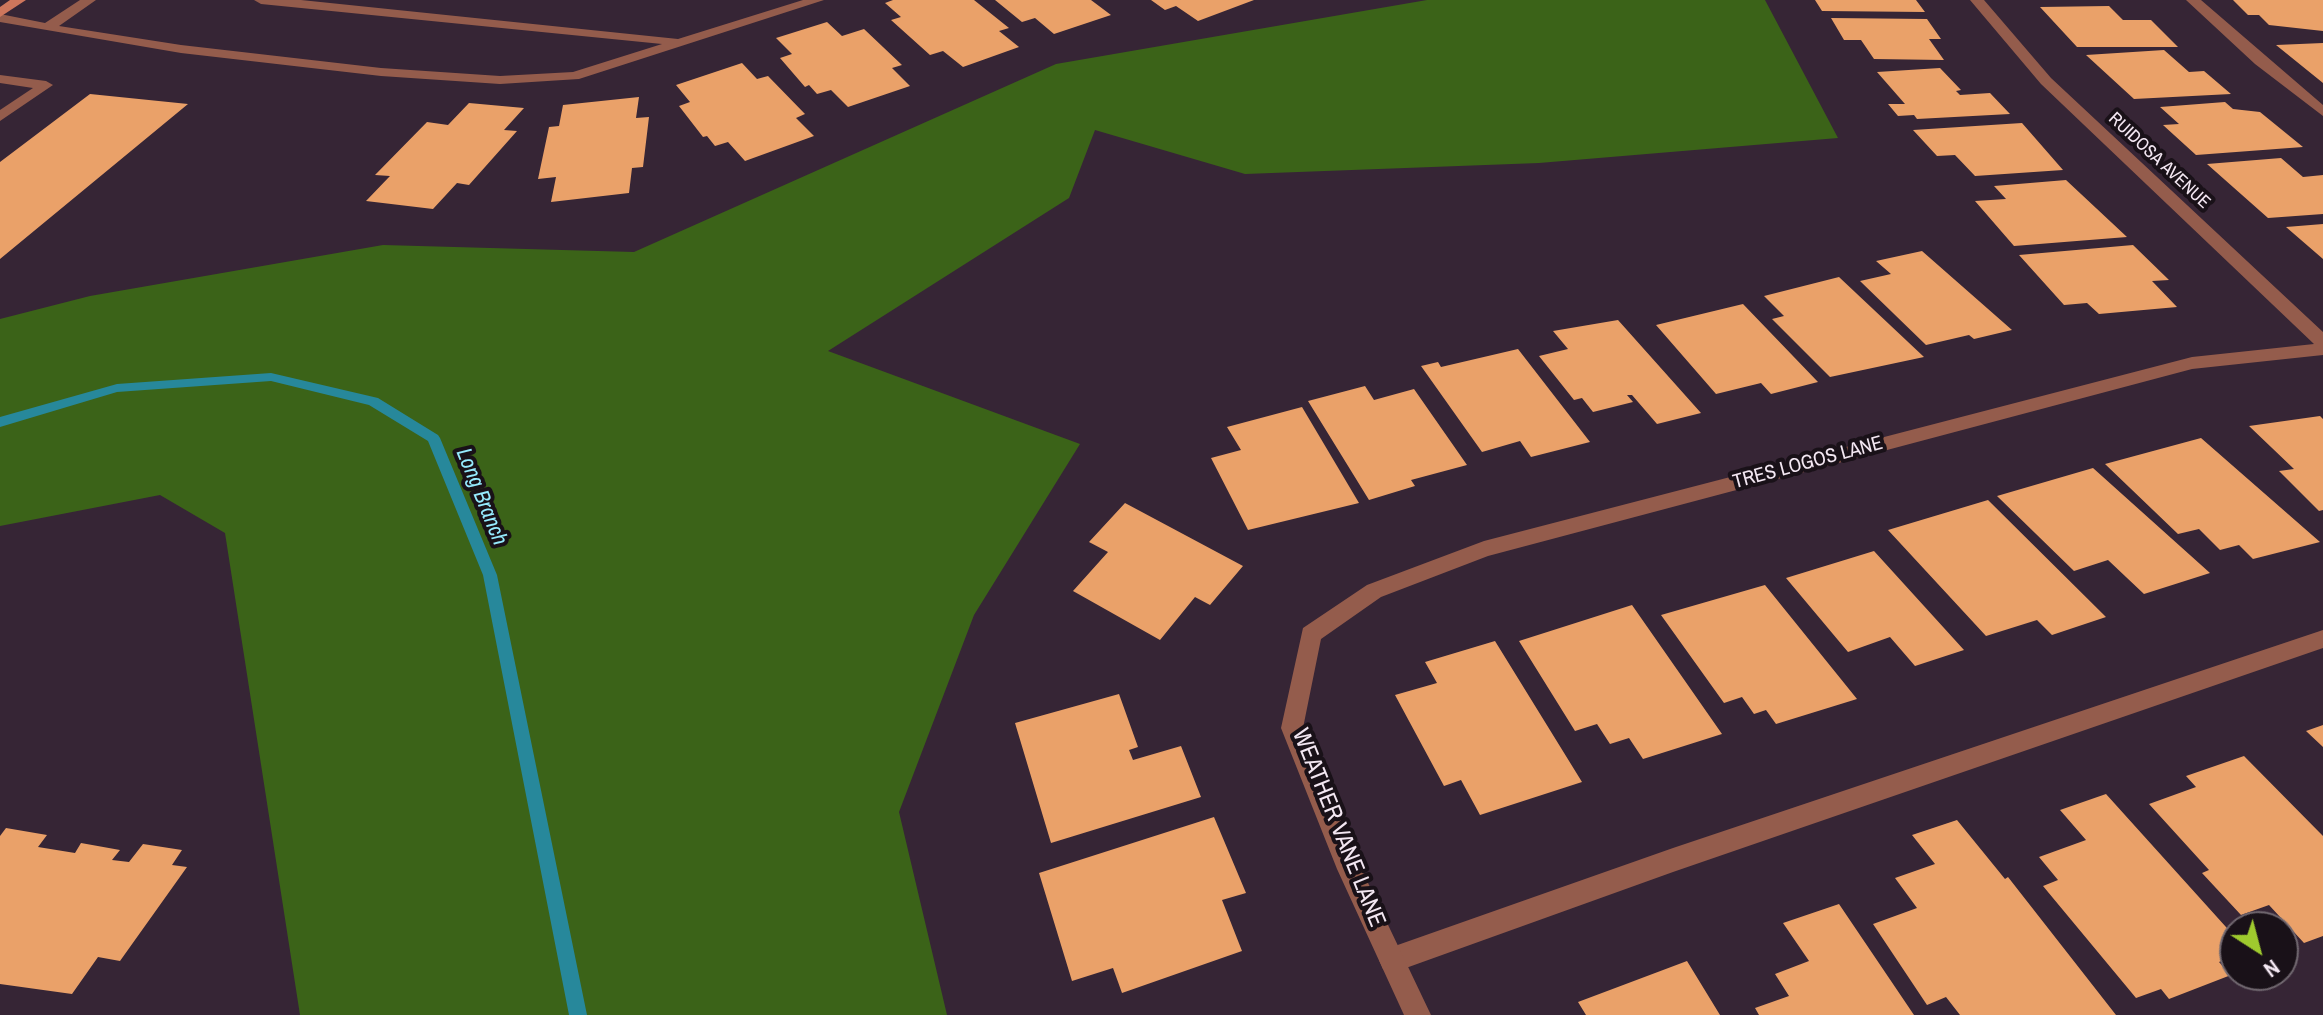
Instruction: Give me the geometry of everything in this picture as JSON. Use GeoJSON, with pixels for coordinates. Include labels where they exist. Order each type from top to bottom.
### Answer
{"type":"FeatureCollection","features":[{"type":"Feature","properties":{"kind":"main road"},"geometry":{"type":"LineString","coordinates":[[0,15],[19,0]]}},
{"type":"Feature","properties":{"kind":"street"},"geometry":{"type":"LineString","coordinates":[[47,28],[89,0]]}},
{"type":"Feature","properties":{"kind":"street"},"geometry":{"type":"LineString","coordinates":[[261,0],[684,42]]}},
{"type":"Feature","properties":{"kind":"street"},"geometry":{"type":"LineString","coordinates":[[0,15],[47,28],[227,54],[500,80],[574,76],[817,0]]}},
{"type":"Feature","properties":{"kind":"street","name":"RUIDOSA AVENUE"},"geometry":{"type":"LineString","coordinates":[[1977,0],[2046,81],[2323,342]]}},
{"type":"Feature","properties":{"kind":"street"},"geometry":{"type":"LineString","coordinates":[[2193,0],[2260,61],[2323,112]]}},
{"type":"Feature","properties":{"kind":"street"},"geometry":{"type":"LineString","coordinates":[[0,79],[46,85],[0,117]]}},
{"type":"Feature","properties":{"kind":"street","name":"TRES LOGOS LANE"},"geometry":{"type":"LineString","coordinates":[[1311,634],[1374,591],[1484,549],[2192,363],[2323,349]]}},
{"type":"Feature","properties":{"kind":"street","name":"WEATHER VANE LANE"},"geometry":{"type":"LineString","coordinates":[[1311,634],[1292,728],[1349,869],[1418,1015]]}},
{"type":"Feature","properties":{"kind":"street"},"geometry":{"type":"LineString","coordinates":[[1392,960],[1673,860],[2323,639]]}},
{"type":"Feature","properties":{"kind":"green space"},"geometry":{"type":"Polygon","coordinates":[[[1427,0],[1765,0],[1838,138],[1539,163],[1245,174],[1095,130],[1069,198],[828,351],[1080,444],[974,615],[899,812],[947,1015],[300,1015],[225,533],[160,495],[0,526],[0,319],[90,296],[383,245],[634,252],[1056,64],[1427,0]]]}},
{"type":"Feature","properties":{"kind":"building"},"geometry":{"type":"Polygon","coordinates":[[[893,0],[974,0],[1009,28],[999,31],[1019,47],[963,67],[943,51],[930,55],[891,20],[901,17],[885,3],[893,0]]]}},
{"type":"Feature","properties":{"kind":"building"},"geometry":{"type":"Polygon","coordinates":[[[995,0],[1091,0],[1111,15],[1054,34],[1035,18],[1022,22],[995,0]]]}},
{"type":"Feature","properties":{"kind":"building"},"geometry":{"type":"Polygon","coordinates":[[[1151,0],[1254,0],[1198,21],[1176,6],[1165,10],[1151,0]]]}},
{"type":"Feature","properties":{"kind":"building"},"geometry":{"type":"Polygon","coordinates":[[[1815,0],[1916,0],[1925,12],[1822,11],[1815,0]]]}},
{"type":"Feature","properties":{"kind":"building"},"geometry":{"type":"Polygon","coordinates":[[[2233,0],[2323,0],[2323,31],[2269,25],[2259,15],[2248,15],[2233,0]]]}},
{"type":"Feature","properties":{"kind":"building"},"geometry":{"type":"Polygon","coordinates":[[[2109,6],[2123,20],[2151,20],[2178,47],[2077,47],[2040,7],[2109,6]]]}},
{"type":"Feature","properties":{"kind":"building"},"geometry":{"type":"Polygon","coordinates":[[[1831,18],[1927,19],[1941,39],[1929,39],[1944,60],[1874,59],[1861,40],[1844,40],[1831,18]]]}},
{"type":"Feature","properties":{"kind":"building"},"geometry":{"type":"Polygon","coordinates":[[[827,22],[842,36],[864,29],[902,65],[892,68],[910,86],[848,107],[831,90],[817,94],[809,85],[805,87],[780,58],[792,54],[776,38],[827,22]]]}},
{"type":"Feature","properties":{"kind":"building"},"geometry":{"type":"Polygon","coordinates":[[[2323,43],[2323,83],[2276,45],[2323,43]]]}},
{"type":"Feature","properties":{"kind":"building"},"geometry":{"type":"Polygon","coordinates":[[[2164,50],[2189,72],[2204,71],[2231,94],[2134,99],[2086,55],[2164,50]]]}},
{"type":"Feature","properties":{"kind":"building"},"geometry":{"type":"Polygon","coordinates":[[[742,63],[757,79],[768,76],[805,114],[796,118],[814,136],[745,161],[728,142],[715,146],[707,136],[703,137],[679,106],[690,102],[676,85],[742,63]]]}},
{"type":"Feature","properties":{"kind":"building"},"geometry":{"type":"Polygon","coordinates":[[[1940,68],[1961,90],[1956,91],[1960,95],[1990,93],[2010,114],[1917,119],[1914,115],[1898,116],[1888,104],[1905,104],[1877,72],[1940,68]]]}},
{"type":"Feature","properties":{"kind":"building"},"geometry":{"type":"Polygon","coordinates":[[[90,94],[188,104],[0,259],[0,162],[90,94]]]}},
{"type":"Feature","properties":{"kind":"building"},"geometry":{"type":"Polygon","coordinates":[[[639,97],[636,118],[649,117],[643,167],[632,168],[629,193],[551,202],[556,177],[538,179],[549,127],[559,126],[563,105],[639,97]]]}},
{"type":"Feature","properties":{"kind":"building"},"geometry":{"type":"Polygon","coordinates":[[[2225,102],[2233,109],[2260,112],[2303,147],[2196,155],[2163,125],[2179,124],[2160,107],[2225,102]]]}},
{"type":"Feature","properties":{"kind":"building"},"geometry":{"type":"Polygon","coordinates":[[[469,103],[524,108],[504,130],[517,131],[469,185],[457,183],[433,209],[366,201],[390,176],[375,175],[427,122],[448,125],[469,103]]]}},
{"type":"Feature","properties":{"kind":"building"},"geometry":{"type":"Polygon","coordinates":[[[2022,123],[2063,170],[1975,176],[1955,155],[1937,156],[1913,130],[2022,123]]]}},
{"type":"Feature","properties":{"kind":"building"},"geometry":{"type":"Polygon","coordinates":[[[2281,158],[2303,177],[2323,175],[2323,214],[2268,218],[2207,164],[2281,158]]]}},
{"type":"Feature","properties":{"kind":"building"},"geometry":{"type":"Polygon","coordinates":[[[2066,180],[2127,237],[2014,246],[1975,201],[2006,199],[1994,186],[2066,180]]]}},
{"type":"Feature","properties":{"kind":"building"},"geometry":{"type":"Polygon","coordinates":[[[2323,224],[2323,259],[2286,227],[2323,224]]]}},
{"type":"Feature","properties":{"kind":"building"},"geometry":{"type":"Polygon","coordinates":[[[2133,245],[2169,280],[2152,281],[2177,307],[2099,314],[2087,303],[2064,305],[2019,255],[2133,245]]]}},
{"type":"Feature","properties":{"kind":"building"},"geometry":{"type":"Polygon","coordinates":[[[1922,251],[2012,330],[1974,339],[1969,335],[1926,345],[1860,281],[1891,274],[1876,261],[1922,251]]]}},
{"type":"Feature","properties":{"kind":"building"},"geometry":{"type":"Polygon","coordinates":[[[1839,277],[1924,357],[1830,377],[1772,319],[1784,316],[1764,296],[1839,277]]]}},
{"type":"Feature","properties":{"kind":"building"},"geometry":{"type":"Polygon","coordinates":[[[1743,304],[1818,382],[1771,394],[1761,383],[1716,394],[1656,325],[1743,304]]]}},
{"type":"Feature","properties":{"kind":"building"},"geometry":{"type":"Polygon","coordinates":[[[1618,320],[1701,413],[1657,424],[1632,395],[1627,395],[1633,402],[1593,412],[1582,398],[1574,400],[1539,356],[1568,349],[1553,331],[1618,320]]]}},
{"type":"Feature","properties":{"kind":"building"},"geometry":{"type":"Polygon","coordinates":[[[1518,349],[1590,442],[1531,457],[1520,441],[1482,452],[1421,366],[1438,362],[1441,367],[1518,349]]]}},
{"type":"Feature","properties":{"kind":"building"},"geometry":{"type":"Polygon","coordinates":[[[1365,386],[1374,400],[1414,389],[1467,465],[1411,480],[1415,486],[1369,500],[1308,401],[1365,386]]]}},
{"type":"Feature","properties":{"kind":"building"},"geometry":{"type":"Polygon","coordinates":[[[1302,407],[1359,503],[1248,530],[1211,458],[1241,450],[1227,427],[1302,407]]]}},
{"type":"Feature","properties":{"kind":"building"},"geometry":{"type":"Polygon","coordinates":[[[2320,416],[2323,419],[2323,510],[2319,511],[2279,471],[2294,469],[2249,426],[2320,416]]]}},
{"type":"Feature","properties":{"kind":"building"},"geometry":{"type":"Polygon","coordinates":[[[2201,438],[2320,542],[2253,559],[2239,545],[2220,550],[2199,529],[2178,534],[2105,464],[2201,438]]]}},
{"type":"Feature","properties":{"kind":"building"},"geometry":{"type":"Polygon","coordinates":[[[2093,468],[2210,573],[2144,594],[2108,560],[2074,571],[1997,496],[2093,468]]]}},
{"type":"Feature","properties":{"kind":"building"},"geometry":{"type":"Polygon","coordinates":[[[1988,500],[2106,617],[2052,635],[2037,620],[1986,636],[1888,530],[1988,500]]]}},
{"type":"Feature","properties":{"kind":"building"},"geometry":{"type":"Polygon","coordinates":[[[1125,503],[1243,566],[1210,605],[1195,597],[1160,640],[1073,591],[1108,552],[1089,542],[1125,503]]]}},
{"type":"Feature","properties":{"kind":"building"},"geometry":{"type":"Polygon","coordinates":[[[1874,551],[1964,650],[1915,666],[1890,637],[1848,652],[1786,578],[1874,551]]]}},
{"type":"Feature","properties":{"kind":"building"},"geometry":{"type":"Polygon","coordinates":[[[1765,585],[1857,699],[1776,724],[1766,710],[1754,714],[1742,697],[1724,703],[1661,615],[1765,585]]]}},
{"type":"Feature","properties":{"kind":"building"},"geometry":{"type":"Polygon","coordinates":[[[1632,605],[1722,734],[1643,759],[1629,738],[1610,744],[1597,724],[1575,731],[1519,641],[1632,605]]]}},
{"type":"Feature","properties":{"kind":"building"},"geometry":{"type":"Polygon","coordinates":[[[1495,641],[1582,782],[1480,815],[1461,780],[1444,786],[1395,695],[1437,683],[1425,662],[1495,641]]]}},
{"type":"Feature","properties":{"kind":"building"},"geometry":{"type":"Polygon","coordinates":[[[1119,694],[1138,747],[1129,750],[1133,760],[1181,746],[1201,797],[1051,843],[1015,723],[1119,694]]]}},
{"type":"Feature","properties":{"kind":"building"},"geometry":{"type":"Polygon","coordinates":[[[2323,725],[2323,747],[2306,731],[2323,725]]]}},
{"type":"Feature","properties":{"kind":"building"},"geometry":{"type":"Polygon","coordinates":[[[2244,756],[2323,836],[2323,936],[2304,943],[2299,938],[2299,911],[2275,911],[2269,905],[2252,911],[2237,911],[2202,873],[2209,870],[2149,804],[2196,787],[2186,776],[2244,756]]]}},
{"type":"Feature","properties":{"kind":"building"},"geometry":{"type":"Polygon","coordinates":[[[2106,794],[2219,919],[2219,980],[2169,999],[2161,989],[2136,998],[2043,886],[2058,880],[2039,857],[2086,840],[2060,810],[2106,794]]]}},
{"type":"Feature","properties":{"kind":"building"},"geometry":{"type":"Polygon","coordinates":[[[1214,817],[1246,893],[1222,900],[1242,951],[1122,993],[1113,968],[1072,981],[1039,873],[1214,817]]]}},
{"type":"Feature","properties":{"kind":"building"},"geometry":{"type":"Polygon","coordinates":[[[1957,820],[2005,879],[2008,877],[2116,1015],[1960,1015],[1946,997],[1927,1005],[1873,924],[1917,908],[1895,878],[1935,864],[1912,835],[1957,820]]]}},
{"type":"Feature","properties":{"kind":"building"},"geometry":{"type":"Polygon","coordinates":[[[6,828],[47,835],[38,847],[75,853],[81,843],[120,850],[112,860],[129,862],[143,844],[182,850],[172,865],[187,867],[120,961],[98,957],[72,994],[0,984],[0,836],[6,828]]]}},
{"type":"Feature","properties":{"kind":"building"},"geometry":{"type":"Polygon","coordinates":[[[1839,904],[1914,1015],[1759,1015],[1755,1008],[1789,996],[1775,974],[1809,961],[1783,923],[1839,904]]]}},
{"type":"Feature","properties":{"kind":"building"},"geometry":{"type":"Polygon","coordinates":[[[1687,961],[1720,1015],[1586,1015],[1578,1002],[1687,961]]]}},
{"type":"Feature","properties":{"kind":"waterway","name":"Long Branch"},"geometry":{"type":"LineString","coordinates":[[0,422],[117,388],[271,377],[373,401],[433,438],[490,575],[578,1015]]}}]}
